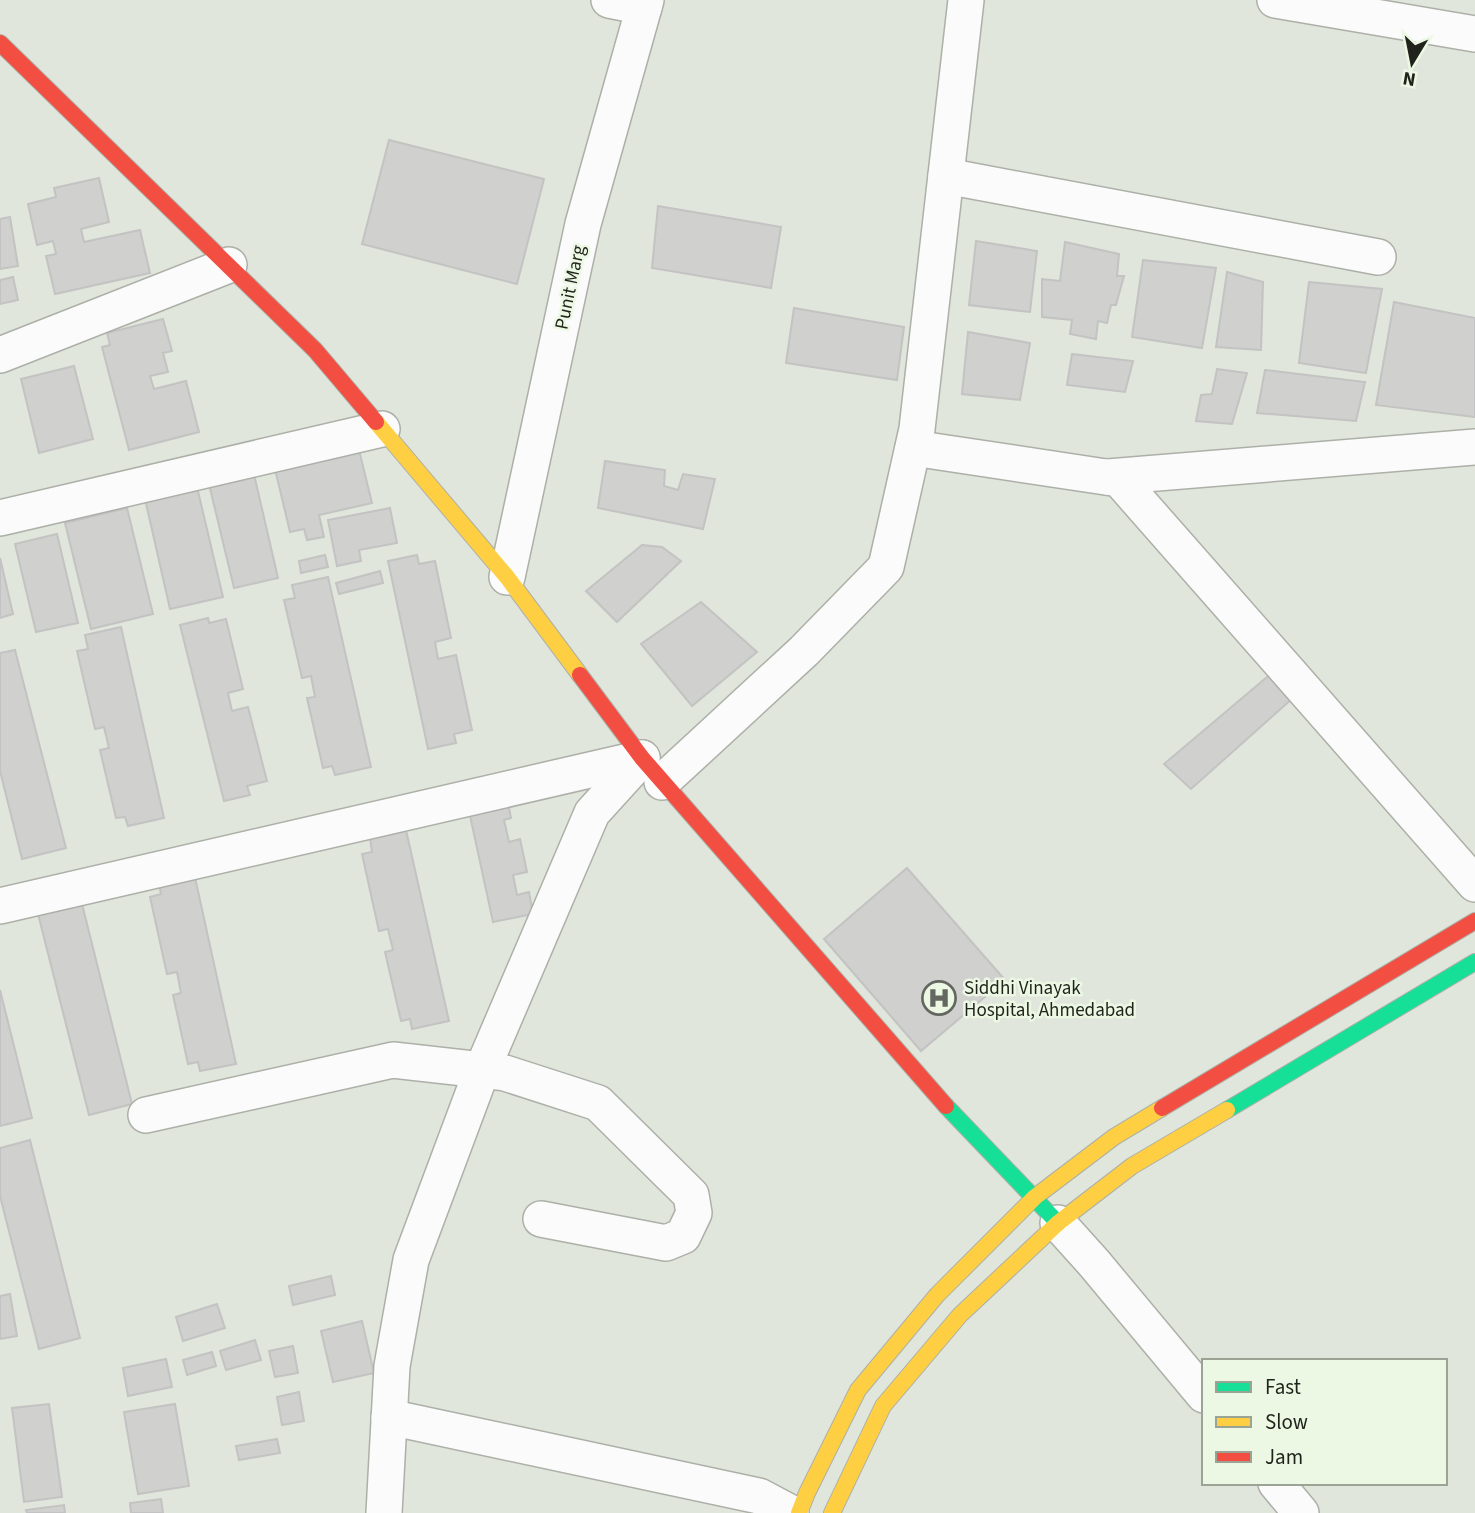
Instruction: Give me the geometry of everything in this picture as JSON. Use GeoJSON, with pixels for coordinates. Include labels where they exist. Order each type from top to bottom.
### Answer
{"type":"FeatureCollection","features":[{"type":"Feature","properties":{"kind":"main road"},"geometry":{"type":"LineString","coordinates":[[0,43],[315,350],[507,577],[652,770],[946,1106],[1058,1223]]}},
{"type":"Feature","properties":{"kind":"main road"},"geometry":{"type":"LineString","coordinates":[[799,1513],[858,1390],[937,1295],[1035,1197],[1114,1137],[1475,921]]}},
{"type":"Feature","properties":{"kind":"main road"},"geometry":{"type":"LineString","coordinates":[[832,1513],[883,1406],[960,1315],[1058,1223],[1132,1166],[1475,962]]}},
{"type":"Feature","properties":{"kind":"street"},"geometry":{"type":"LineString","coordinates":[[609,0],[645,3]]}},
{"type":"Feature","properties":{"kind":"street"},"geometry":{"type":"LineString","coordinates":[[384,1513],[393,1366],[411,1259],[482,1070],[592,813],[652,770],[804,651],[886,567],[917,429],[966,0]]}},
{"type":"Feature","properties":{"kind":"street"},"geometry":{"type":"LineString","coordinates":[[1275,0],[1475,34]]}},
{"type":"Feature","properties":{"kind":"street","name":"Punit Marg"},"geometry":{"type":"LineString","coordinates":[[507,577],[583,224],[645,3]]}},
{"type":"Feature","properties":{"kind":"street"},"geometry":{"type":"LineString","coordinates":[[946,176],[1378,257]]}},
{"type":"Feature","properties":{"kind":"street"},"geometry":{"type":"LineString","coordinates":[[0,355],[229,265]]}},
{"type":"Feature","properties":{"kind":"street"},"geometry":{"type":"LineString","coordinates":[[0,518],[382,429]]}},
{"type":"Feature","properties":{"kind":"street"},"geometry":{"type":"LineString","coordinates":[[1108,477],[1475,447]]}},
{"type":"Feature","properties":{"kind":"street"},"geometry":{"type":"LineString","coordinates":[[912,448],[1119,479],[1475,884]]}},
{"type":"Feature","properties":{"kind":"street"},"geometry":{"type":"LineString","coordinates":[[0,906],[652,770]]}},
{"type":"Feature","properties":{"kind":"street"},"geometry":{"type":"LineString","coordinates":[[146,1115],[393,1060],[505,1073],[598,1103],[691,1195],[694,1213],[683,1236],[666,1243],[541,1219]]}},
{"type":"Feature","properties":{"kind":"street"},"geometry":{"type":"LineString","coordinates":[[1058,1223],[1094,1262],[1202,1393]]}},
{"type":"Feature","properties":{"kind":"street"},"geometry":{"type":"LineString","coordinates":[[389,1417],[759,1496],[791,1513]]}},
{"type":"Feature","properties":{"kind":"street"},"geometry":{"type":"LineString","coordinates":[[1278,1485],[1301,1513]]}},
{"type":"Feature","properties":{"kind":"building"},"geometry":{"type":"Polygon","coordinates":[[[389,140],[544,179],[517,284],[362,244],[389,140]]]}},
{"type":"Feature","properties":{"kind":"building"},"geometry":{"type":"Polygon","coordinates":[[[99,178],[109,222],[81,229],[84,242],[140,230],[150,273],[55,294],[46,256],[56,254],[53,241],[37,245],[28,204],[56,197],[54,188],[99,178]]]}},
{"type":"Feature","properties":{"kind":"building"},"geometry":{"type":"Polygon","coordinates":[[[658,206],[781,227],[771,288],[652,268],[658,206]]]}},
{"type":"Feature","properties":{"kind":"building"},"geometry":{"type":"Polygon","coordinates":[[[10,217],[18,266],[0,269],[0,219],[10,217]]]}},
{"type":"Feature","properties":{"kind":"building"},"geometry":{"type":"Polygon","coordinates":[[[976,241],[1037,251],[1030,312],[969,305],[976,241]]]}},
{"type":"Feature","properties":{"kind":"building"},"geometry":{"type":"Polygon","coordinates":[[[1065,242],[1119,254],[1117,276],[1124,276],[1116,305],[1111,305],[1107,323],[1098,321],[1096,339],[1070,334],[1072,320],[1042,317],[1042,279],[1060,281],[1065,242]]]}},
{"type":"Feature","properties":{"kind":"building"},"geometry":{"type":"Polygon","coordinates":[[[1143,260],[1216,268],[1202,348],[1132,337],[1143,260]]]}},
{"type":"Feature","properties":{"kind":"building"},"geometry":{"type":"Polygon","coordinates":[[[1227,272],[1263,282],[1261,350],[1216,347],[1227,272]]]}},
{"type":"Feature","properties":{"kind":"building"},"geometry":{"type":"Polygon","coordinates":[[[13,277],[18,300],[0,304],[0,280],[13,277]]]}},
{"type":"Feature","properties":{"kind":"building"},"geometry":{"type":"Polygon","coordinates":[[[1309,282],[1382,289],[1366,373],[1299,363],[1309,282]]]}},
{"type":"Feature","properties":{"kind":"building"},"geometry":{"type":"Polygon","coordinates":[[[1394,302],[1475,318],[1475,417],[1376,405],[1394,302]]]}},
{"type":"Feature","properties":{"kind":"building"},"geometry":{"type":"Polygon","coordinates":[[[794,308],[904,327],[897,380],[786,363],[794,308]]]}},
{"type":"Feature","properties":{"kind":"building"},"geometry":{"type":"Polygon","coordinates":[[[163,319],[172,351],[163,353],[168,372],[150,376],[154,389],[186,381],[199,432],[129,450],[102,347],[110,345],[107,333],[163,319]]]}},
{"type":"Feature","properties":{"kind":"building"},"geometry":{"type":"Polygon","coordinates":[[[968,332],[1030,343],[1020,400],[962,394],[968,332]]]}},
{"type":"Feature","properties":{"kind":"building"},"geometry":{"type":"Polygon","coordinates":[[[1072,354],[1133,361],[1125,392],[1067,385],[1072,354]]]}},
{"type":"Feature","properties":{"kind":"building"},"geometry":{"type":"Polygon","coordinates":[[[74,366],[93,439],[39,453],[21,379],[74,366]]]}},
{"type":"Feature","properties":{"kind":"building"},"geometry":{"type":"Polygon","coordinates":[[[1217,369],[1247,373],[1232,424],[1196,421],[1201,395],[1212,394],[1217,369]]]}},
{"type":"Feature","properties":{"kind":"building"},"geometry":{"type":"Polygon","coordinates":[[[1265,370],[1365,382],[1356,421],[1257,413],[1265,370]]]}},
{"type":"Feature","properties":{"kind":"building"},"geometry":{"type":"Polygon","coordinates":[[[359,450],[372,503],[319,515],[324,537],[307,540],[304,529],[290,532],[275,469],[359,450]]]}},
{"type":"Feature","properties":{"kind":"building"},"geometry":{"type":"Polygon","coordinates":[[[605,461],[665,470],[664,486],[678,490],[683,474],[715,479],[703,529],[598,508],[605,461]]]}},
{"type":"Feature","properties":{"kind":"building"},"geometry":{"type":"Polygon","coordinates":[[[253,470],[278,578],[234,588],[208,480],[253,470]]]}},
{"type":"Feature","properties":{"kind":"building"},"geometry":{"type":"Polygon","coordinates":[[[197,487],[223,597],[170,609],[145,499],[197,487]]]}},
{"type":"Feature","properties":{"kind":"building"},"geometry":{"type":"Polygon","coordinates":[[[127,508],[153,614],[91,629],[65,523],[127,508]]]}},
{"type":"Feature","properties":{"kind":"building"},"geometry":{"type":"Polygon","coordinates":[[[390,508],[397,543],[359,550],[361,561],[337,566],[328,520],[390,508]]]}},
{"type":"Feature","properties":{"kind":"building"},"geometry":{"type":"Polygon","coordinates":[[[57,534],[78,623],[36,632],[15,544],[57,534]]]}},
{"type":"Feature","properties":{"kind":"building"},"geometry":{"type":"Polygon","coordinates":[[[642,545],[662,547],[681,561],[617,622],[586,591],[642,545]]]}},
{"type":"Feature","properties":{"kind":"building"},"geometry":{"type":"Polygon","coordinates":[[[325,555],[328,567],[301,573],[299,561],[325,555]]]}},
{"type":"Feature","properties":{"kind":"building"},"geometry":{"type":"Polygon","coordinates":[[[417,555],[419,564],[435,561],[451,638],[435,642],[438,659],[456,655],[472,730],[454,734],[456,743],[428,749],[388,561],[417,555]]]}},
{"type":"Feature","properties":{"kind":"building"},"geometry":{"type":"Polygon","coordinates":[[[0,558],[13,614],[0,618],[0,558]]]}},
{"type":"Feature","properties":{"kind":"building"},"geometry":{"type":"Polygon","coordinates":[[[380,571],[383,583],[339,594],[336,583],[380,571]]]}},
{"type":"Feature","properties":{"kind":"building"},"geometry":{"type":"Polygon","coordinates":[[[328,577],[371,767],[335,775],[332,766],[323,768],[307,698],[315,697],[311,676],[302,678],[284,600],[295,598],[292,585],[328,577]]]}},
{"type":"Feature","properties":{"kind":"building"},"geometry":{"type":"Polygon","coordinates":[[[701,602],[757,652],[692,706],[641,644],[701,602]]]}},
{"type":"Feature","properties":{"kind":"building"},"geometry":{"type":"Polygon","coordinates":[[[208,618],[209,623],[226,619],[243,689],[228,693],[232,711],[248,707],[267,781],[247,786],[250,795],[224,801],[180,625],[208,618]]]}},
{"type":"Feature","properties":{"kind":"building"},"geometry":{"type":"Polygon","coordinates":[[[121,627],[164,818],[128,826],[125,817],[116,818],[100,750],[109,748],[104,727],[95,729],[77,651],[88,649],[85,635],[121,627]]]}},
{"type":"Feature","properties":{"kind":"building"},"geometry":{"type":"Polygon","coordinates":[[[15,650],[66,848],[22,859],[0,771],[0,653],[15,650]]]}},
{"type":"Feature","properties":{"kind":"building"},"geometry":{"type":"Polygon","coordinates":[[[1274,671],[1294,697],[1191,789],[1164,764],[1274,671]]]}},
{"type":"Feature","properties":{"kind":"building"},"geometry":{"type":"Polygon","coordinates":[[[508,803],[511,818],[504,820],[509,842],[520,839],[527,872],[513,875],[517,895],[529,892],[533,914],[493,922],[469,811],[508,803]]]}},
{"type":"Feature","properties":{"kind":"building"},"geometry":{"type":"Polygon","coordinates":[[[406,830],[449,1021],[412,1029],[410,1019],[401,1021],[385,952],[393,950],[388,929],[379,931],[362,854],[372,852],[370,838],[406,830]]]}},
{"type":"Feature","properties":{"kind":"building"},"geometry":{"type":"Polygon","coordinates":[[[907,868],[1005,980],[921,1051],[824,939],[907,868]]]}},
{"type":"Feature","properties":{"kind":"building"},"geometry":{"type":"Polygon","coordinates":[[[194,873],[236,1064],[200,1071],[198,1062],[188,1064],[173,995],[181,993],[177,972],[167,974],[150,897],[161,894],[158,880],[194,873]]]}},
{"type":"Feature","properties":{"kind":"building"},"geometry":{"type":"Polygon","coordinates":[[[81,900],[132,1104],[89,1115],[37,910],[81,900]]]}},
{"type":"Feature","properties":{"kind":"building"},"geometry":{"type":"Polygon","coordinates":[[[0,990],[32,1118],[0,1126],[0,990]]]}},
{"type":"Feature","properties":{"kind":"building"},"geometry":{"type":"Polygon","coordinates":[[[30,1140],[80,1338],[39,1349],[0,1196],[0,1148],[30,1140]]]}},
{"type":"Feature","properties":{"kind":"building"},"geometry":{"type":"Polygon","coordinates":[[[331,1276],[335,1295],[293,1305],[289,1286],[331,1276]]]}},
{"type":"Feature","properties":{"kind":"building"},"geometry":{"type":"Polygon","coordinates":[[[10,1294],[17,1336],[0,1339],[0,1296],[10,1294]]]}},
{"type":"Feature","properties":{"kind":"building"},"geometry":{"type":"Polygon","coordinates":[[[217,1304],[225,1328],[183,1341],[176,1317],[217,1304]]]}},
{"type":"Feature","properties":{"kind":"building"},"geometry":{"type":"Polygon","coordinates":[[[362,1321],[374,1373],[333,1382],[321,1331],[362,1321]]]}},
{"type":"Feature","properties":{"kind":"building"},"geometry":{"type":"Polygon","coordinates":[[[255,1340],[261,1360],[226,1370],[220,1351],[255,1340]]]}},
{"type":"Feature","properties":{"kind":"building"},"geometry":{"type":"Polygon","coordinates":[[[293,1346],[298,1373],[275,1377],[269,1351],[293,1346]]]}},
{"type":"Feature","properties":{"kind":"building"},"geometry":{"type":"Polygon","coordinates":[[[212,1352],[216,1366],[187,1375],[183,1360],[212,1352]]]}},
{"type":"Feature","properties":{"kind":"building"},"geometry":{"type":"Polygon","coordinates":[[[166,1359],[172,1387],[128,1396],[123,1368],[166,1359]]]}},
{"type":"Feature","properties":{"kind":"building"},"geometry":{"type":"Polygon","coordinates":[[[299,1392],[304,1421],[282,1425],[277,1397],[299,1392]]]}},
{"type":"Feature","properties":{"kind":"building"},"geometry":{"type":"Polygon","coordinates":[[[49,1404],[62,1497],[24,1502],[12,1408],[49,1404]]]}},
{"type":"Feature","properties":{"kind":"building"},"geometry":{"type":"Polygon","coordinates":[[[175,1404],[189,1486],[138,1494],[124,1412],[175,1404]]]}},
{"type":"Feature","properties":{"kind":"building"},"geometry":{"type":"Polygon","coordinates":[[[277,1439],[280,1453],[239,1460],[236,1446],[277,1439]]]}},
{"type":"Feature","properties":{"kind":"building"},"geometry":{"type":"Polygon","coordinates":[[[161,1499],[163,1513],[131,1513],[130,1503],[161,1499]]]}},
{"type":"Feature","properties":{"kind":"building"},"geometry":{"type":"Polygon","coordinates":[[[64,1505],[65,1513],[27,1513],[26,1510],[64,1505]]]}},
{"type":"Feature","properties":{"kind":"traffic: fast"},"geometry":{"type":"LineString","coordinates":[[1227,1110],[1475,962]]}},
{"type":"Feature","properties":{"kind":"traffic: fast"},"geometry":{"type":"LineString","coordinates":[[946,1106],[1058,1223]]}},
{"type":"Feature","properties":{"kind":"traffic: slow"},"geometry":{"type":"LineString","coordinates":[[376,422],[507,577],[580,675]]}},
{"type":"Feature","properties":{"kind":"traffic: slow"},"geometry":{"type":"LineString","coordinates":[[799,1513],[858,1390],[937,1295],[1035,1197],[1114,1137],[1162,1108]]}},
{"type":"Feature","properties":{"kind":"traffic: slow"},"geometry":{"type":"LineString","coordinates":[[832,1513],[883,1406],[960,1315],[1058,1223],[1132,1166],[1227,1110]]}},
{"type":"Feature","properties":{"kind":"traffic: jam"},"geometry":{"type":"LineString","coordinates":[[0,43],[315,350],[376,422]]}},
{"type":"Feature","properties":{"kind":"traffic: jam"},"geometry":{"type":"LineString","coordinates":[[580,675],[642,758],[946,1106]]}},
{"type":"Feature","properties":{"kind":"traffic: jam"},"geometry":{"type":"LineString","coordinates":[[1162,1108],[1475,921]]}},
{"type":"Feature","properties":{"kind":"place","name":"Siddhi Vinayak Hospital, Ahmedabad"},"geometry":{"type":"Point","coordinates":[939,998]}}]}
